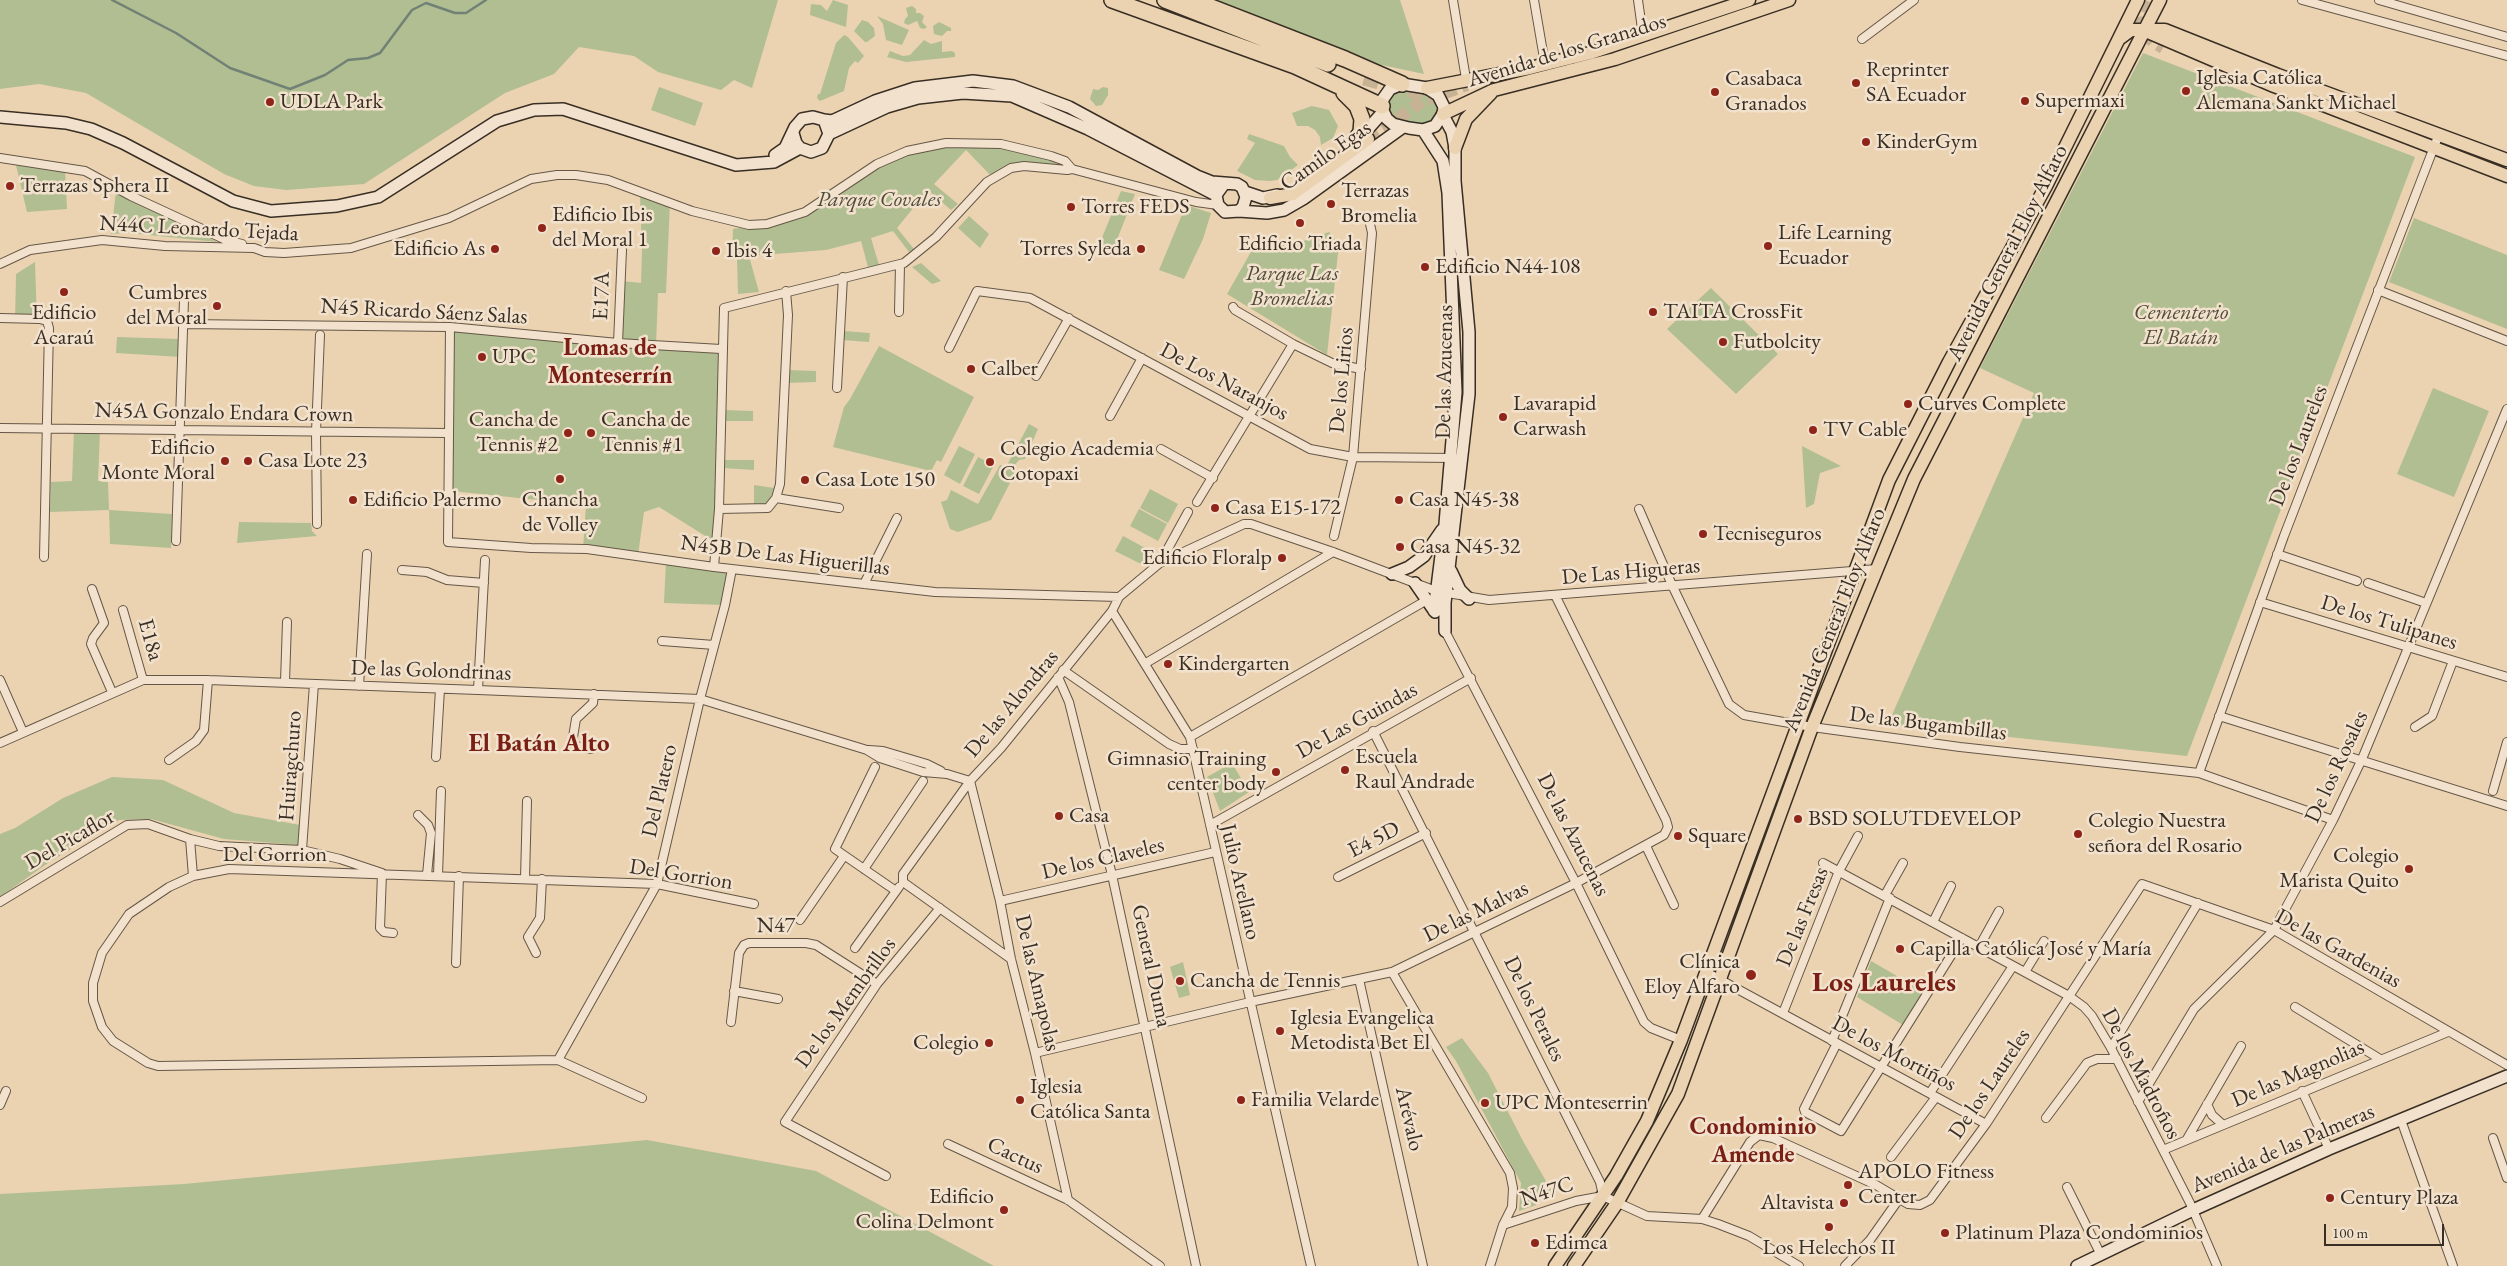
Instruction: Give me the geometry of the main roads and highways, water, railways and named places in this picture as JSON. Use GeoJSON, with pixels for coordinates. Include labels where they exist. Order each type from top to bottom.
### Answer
{"type":"FeatureCollection","features":[{"type":"Feature","properties":{"kind":"highway"},"geometry":{"type":"LineString","coordinates":[[1112,0],[1295,66],[1332,82],[1383,109]]}},
{"type":"Feature","properties":{"kind":"highway"},"geometry":{"type":"LineString","coordinates":[[1165,0],[1364,78]]}},
{"type":"Feature","properties":{"kind":"highway"},"geometry":{"type":"LineString","coordinates":[[1193,0],[1345,59],[1402,84]]}},
{"type":"Feature","properties":{"kind":"highway"},"geometry":{"type":"LineString","coordinates":[[1332,82],[1357,106],[1362,119],[1360,132],[1352,145]]}},
{"type":"Feature","properties":{"kind":"main road","name":"Avenida de los Granados"},"geometry":{"type":"LineString","coordinates":[[1427,88],[1545,64],[1643,36],[1750,0]]}},
{"type":"Feature","properties":{"kind":"main road","name":"Avenida de los Granados"},"geometry":{"type":"LineString","coordinates":[[1443,115],[1490,85],[1615,59],[1789,0]]}},
{"type":"Feature","properties":{"kind":"main road","name":"Avenida General Eloy Alfaro"},"geometry":{"type":"LineString","coordinates":[[1555,1266],[1634,1147],[1681,1040],[1889,480],[1949,362],[2046,186],[2138,0]]}},
{"type":"Feature","properties":{"kind":"main road"},"geometry":{"type":"LineString","coordinates":[[2150,16],[2153,0]]}},
{"type":"Feature","properties":{"kind":"main road","name":"Avenida General Eloy Alfaro"},"geometry":{"type":"LineString","coordinates":[[1574,1266],[1617,1203],[1678,1094],[1812,727],[1914,479],[2061,194],[2150,16],[2160,0]]}},
{"type":"Feature","properties":{"kind":"main road"},"geometry":{"type":"LineString","coordinates":[[2144,29],[2162,39],[2274,86],[2507,176]]}},
{"type":"Feature","properties":{"kind":"main road"},"geometry":{"type":"LineString","coordinates":[[2116,42],[2126,32],[2144,29],[2165,30],[2507,160]]}},
{"type":"Feature","properties":{"kind":"main road"},"geometry":{"type":"LineString","coordinates":[[2163,48],[2261,86],[2274,86]]}},
{"type":"Feature","properties":{"kind":"main road"},"geometry":{"type":"LineString","coordinates":[[1455,148],[1466,119],[1490,85],[1530,68]]}},
{"type":"Feature","properties":{"kind":"main road"},"geometry":{"type":"LineString","coordinates":[[1270,198],[1293,194],[1368,138]]}},
{"type":"Feature","properties":{"kind":"main road"},"geometry":{"type":"LineString","coordinates":[[2046,186],[2061,194]]}},
{"type":"Feature","properties":{"kind":"waterway"},"geometry":{"type":"LineString","coordinates":[[112,0],[176,33],[230,68],[290,89],[325,75],[348,60],[368,58],[380,53],[412,10],[426,3],[455,13],[466,13],[486,0]]}},
{"type":"Feature","properties":{"kind":"tunnel"},"geometry":{"type":"LineString","coordinates":[[2145,0],[2139,15],[2141,30],[2153,42],[2163,48]]}},
{"type":"Feature","properties":{"kind":"tunnel"},"geometry":{"type":"LineString","coordinates":[[1364,78],[1436,97]]}},
{"type":"Feature","properties":{"kind":"tunnel"},"geometry":{"type":"LineString","coordinates":[[1368,139],[1423,101],[1467,85]]}},
{"type":"Feature","properties":{"kind":"place","name":"Reprinter SA Ecuador"},"geometry":{"type":"Point","coordinates":[1856,83]}},
{"type":"Feature","properties":{"kind":"place","name":"Iglesia Católica Alemana Sankt Michael"},"geometry":{"type":"Point","coordinates":[2186,91]}},
{"type":"Feature","properties":{"kind":"place","name":"Casabaca Granados"},"geometry":{"type":"Point","coordinates":[1715,92]}},
{"type":"Feature","properties":{"kind":"place","name":"Supermaxi"},"geometry":{"type":"Point","coordinates":[2025,101]}},
{"type":"Feature","properties":{"kind":"place","name":"UDLA Park"},"geometry":{"type":"Point","coordinates":[270,102]}},
{"type":"Feature","properties":{"kind":"place","name":"KinderGym"},"geometry":{"type":"Point","coordinates":[1866,142]}},
{"type":"Feature","properties":{"kind":"place","name":"Terrazas Sphera II"},"geometry":{"type":"Point","coordinates":[10,186]}},
{"type":"Feature","properties":{"kind":"place","name":"Terrazas Bromelia"},"geometry":{"type":"Point","coordinates":[1331,204]}},
{"type":"Feature","properties":{"kind":"place","name":"Torres FEDS"},"geometry":{"type":"Point","coordinates":[1071,207]}},
{"type":"Feature","properties":{"kind":"place","name":"Edificio Triada"},"geometry":{"type":"Point","coordinates":[1300,223]}},
{"type":"Feature","properties":{"kind":"place","name":"Edificio Ibis del Moral 1"},"geometry":{"type":"Point","coordinates":[542,228]}},
{"type":"Feature","properties":{"kind":"place","name":"Life Learning Ecuador"},"geometry":{"type":"Point","coordinates":[1768,246]}},
{"type":"Feature","properties":{"kind":"place","name":"Edificio As"},"geometry":{"type":"Point","coordinates":[495,249]}},
{"type":"Feature","properties":{"kind":"place","name":"Torres Syleda"},"geometry":{"type":"Point","coordinates":[1141,249]}},
{"type":"Feature","properties":{"kind":"place","name":"Ibis 4"},"geometry":{"type":"Point","coordinates":[716,251]}},
{"type":"Feature","properties":{"kind":"place","name":"Edificio N44-108"},"geometry":{"type":"Point","coordinates":[1425,267]}},
{"type":"Feature","properties":{"kind":"place","name":"Edificio Acaraú"},"geometry":{"type":"Point","coordinates":[64,292]}},
{"type":"Feature","properties":{"kind":"place","name":"Cumbres del Moral"},"geometry":{"type":"Point","coordinates":[217,306]}},
{"type":"Feature","properties":{"kind":"place","name":"TAITA CrossFit"},"geometry":{"type":"Point","coordinates":[1653,312]}},
{"type":"Feature","properties":{"kind":"place","name":"Futbolcity"},"geometry":{"type":"Point","coordinates":[1723,342]}},
{"type":"Feature","properties":{"kind":"place","name":"UPC"},"geometry":{"type":"Point","coordinates":[482,357]}},
{"type":"Feature","properties":{"kind":"place","name":"Calber"},"geometry":{"type":"Point","coordinates":[971,369]}},
{"type":"Feature","properties":{"kind":"place","name":"Curves Complete"},"geometry":{"type":"Point","coordinates":[1908,404]}},
{"type":"Feature","properties":{"kind":"place","name":"Lavarapid Carwash"},"geometry":{"type":"Point","coordinates":[1503,417]}},
{"type":"Feature","properties":{"kind":"place","name":"TV Cable"},"geometry":{"type":"Point","coordinates":[1813,430]}},
{"type":"Feature","properties":{"kind":"place","name":"Cancha de Tennis #2"},"geometry":{"type":"Point","coordinates":[568,433]}},
{"type":"Feature","properties":{"kind":"place","name":"Cancha de Tennis #1"},"geometry":{"type":"Point","coordinates":[591,433]}},
{"type":"Feature","properties":{"kind":"place","name":"Edificio Monte Moral"},"geometry":{"type":"Point","coordinates":[225,461]}},
{"type":"Feature","properties":{"kind":"place","name":"Casa Lote 23"},"geometry":{"type":"Point","coordinates":[248,461]}},
{"type":"Feature","properties":{"kind":"place","name":"Colegio Academia Cotopaxi"},"geometry":{"type":"Point","coordinates":[990,462]}},
{"type":"Feature","properties":{"kind":"place","name":"Chancha de Volley"},"geometry":{"type":"Point","coordinates":[560,479]}},
{"type":"Feature","properties":{"kind":"place","name":"Casa Lote 150"},"geometry":{"type":"Point","coordinates":[805,480]}},
{"type":"Feature","properties":{"kind":"place","name":"Edificio Palermo"},"geometry":{"type":"Point","coordinates":[353,500]}},
{"type":"Feature","properties":{"kind":"place","name":"Casa N45-38"},"geometry":{"type":"Point","coordinates":[1399,500]}},
{"type":"Feature","properties":{"kind":"place","name":"Casa E15-172"},"geometry":{"type":"Point","coordinates":[1215,508]}},
{"type":"Feature","properties":{"kind":"place","name":"Tecniseguros"},"geometry":{"type":"Point","coordinates":[1703,534]}},
{"type":"Feature","properties":{"kind":"place","name":"Casa N45-32"},"geometry":{"type":"Point","coordinates":[1400,547]}},
{"type":"Feature","properties":{"kind":"place","name":"Edificio Floralp"},"geometry":{"type":"Point","coordinates":[1282,558]}},
{"type":"Feature","properties":{"kind":"place","name":"Kindergarten"},"geometry":{"type":"Point","coordinates":[1168,664]}},
{"type":"Feature","properties":{"kind":"place","name":"Escuela Raul Andrade"},"geometry":{"type":"Point","coordinates":[1345,770]}},
{"type":"Feature","properties":{"kind":"place","name":"Gimnasio Training center body"},"geometry":{"type":"Point","coordinates":[1276,772]}},
{"type":"Feature","properties":{"kind":"place","name":"Casa"},"geometry":{"type":"Point","coordinates":[1059,816]}},
{"type":"Feature","properties":{"kind":"place","name":"BSD SOLUTDEVELOP"},"geometry":{"type":"Point","coordinates":[1798,819]}},
{"type":"Feature","properties":{"kind":"place","name":"Colegio Nuestra señora del Rosario"},"geometry":{"type":"Point","coordinates":[2078,834]}},
{"type":"Feature","properties":{"kind":"place","name":"Square"},"geometry":{"type":"Point","coordinates":[1678,836]}},
{"type":"Feature","properties":{"kind":"place","name":"Colegio Marista Quito"},"geometry":{"type":"Point","coordinates":[2409,869]}},
{"type":"Feature","properties":{"kind":"place","name":"Capilla Católica José y María"},"geometry":{"type":"Point","coordinates":[1900,949]}},
{"type":"Feature","properties":{"kind":"place","name":"Clínica Eloy Alfaro"},"geometry":{"type":"Point","coordinates":[1751,975]}},
{"type":"Feature","properties":{"kind":"place","name":"Cancha de Tennis"},"geometry":{"type":"Point","coordinates":[1180,981]}},
{"type":"Feature","properties":{"kind":"place","name":"Iglesia Evangelica Metodista Bet El"},"geometry":{"type":"Point","coordinates":[1280,1031]}},
{"type":"Feature","properties":{"kind":"place","name":"Colegio"},"geometry":{"type":"Point","coordinates":[989,1043]}},
{"type":"Feature","properties":{"kind":"place","name":"Iglesia Católica Santa"},"geometry":{"type":"Point","coordinates":[1020,1100]}},
{"type":"Feature","properties":{"kind":"place","name":"Familia Velarde"},"geometry":{"type":"Point","coordinates":[1241,1100]}},
{"type":"Feature","properties":{"kind":"place","name":"UPC Monteserrin"},"geometry":{"type":"Point","coordinates":[1485,1103]}},
{"type":"Feature","properties":{"kind":"place","name":"APOLO Fitness Center"},"geometry":{"type":"Point","coordinates":[1848,1185]}},
{"type":"Feature","properties":{"kind":"place","name":"Century Plaza"},"geometry":{"type":"Point","coordinates":[2330,1198]}},
{"type":"Feature","properties":{"kind":"place","name":"Altavista"},"geometry":{"type":"Point","coordinates":[1844,1203]}},
{"type":"Feature","properties":{"kind":"place","name":"Edificio Colina Delmont"},"geometry":{"type":"Point","coordinates":[1004,1210]}},
{"type":"Feature","properties":{"kind":"place","name":"Los Helechos II"},"geometry":{"type":"Point","coordinates":[1829,1227]}},
{"type":"Feature","properties":{"kind":"place","name":"Platinum Plaza Condominios"},"geometry":{"type":"Point","coordinates":[1945,1233]}},
{"type":"Feature","properties":{"kind":"place","name":"Edimca"},"geometry":{"type":"Point","coordinates":[1535,1243]}},
{"type":"Feature","properties":{"kind":"district","name":"Lomas de Monteserrín"},"geometry":{"type":"Point","coordinates":[610,362]}},
{"type":"Feature","properties":{"kind":"district","name":"El Batán Alto"},"geometry":{"type":"Point","coordinates":[539,744]}},
{"type":"Feature","properties":{"kind":"district","name":"Los Laureles"},"geometry":{"type":"Point","coordinates":[1884,983]}},
{"type":"Feature","properties":{"kind":"district","name":"Condominio Amende"},"geometry":{"type":"Point","coordinates":[1753,1141]}},
{"type":"Feature","properties":{"kind":"park label","name":"Parque Covales"},"geometry":{"type":"Point","coordinates":[879,200]}},
{"type":"Feature","properties":{"kind":"park label","name":"Parque Las Bromelias"},"geometry":{"type":"Point","coordinates":[1292,286]}},
{"type":"Feature","properties":{"kind":"park label","name":"Cementerio El Batán"},"geometry":{"type":"Point","coordinates":[2181,326]}}]}
